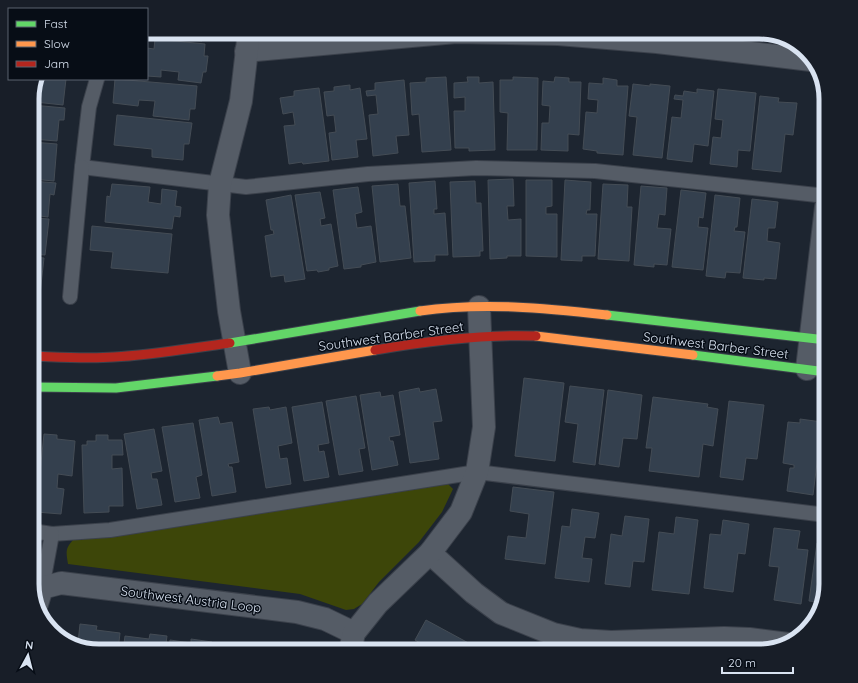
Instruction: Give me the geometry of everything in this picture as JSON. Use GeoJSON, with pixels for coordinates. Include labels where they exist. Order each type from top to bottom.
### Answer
{"type":"FeatureCollection","features":[{"type":"Feature","properties":{"kind":"street"},"geometry":{"type":"LineString","coordinates":[[240,373],[229,311],[218,221],[218,194],[240,101],[248,41],[295,39]]}},
{"type":"Feature","properties":{"kind":"street"},"geometry":{"type":"LineString","coordinates":[[624,39],[803,59]]}},
{"type":"Feature","properties":{"kind":"street","name":"Southwest Barber Street"},"geometry":{"type":"LineString","coordinates":[[39,356],[74,358],[114,357],[157,353],[234,342],[390,315],[434,309],[514,306],[556,309],[818,339]]}},
{"type":"Feature","properties":{"kind":"street"},"geometry":{"type":"LineString","coordinates":[[352,642],[378,603],[430,553],[462,512],[477,472],[484,427],[479,307]]}},
{"type":"Feature","properties":{"kind":"street"},"geometry":{"type":"LineString","coordinates":[[817,370],[819,322]]}},
{"type":"Feature","properties":{"kind":"street","name":"Southwest Barber Street"},"geometry":{"type":"LineString","coordinates":[[39,387],[116,388],[156,384],[240,373],[418,343],[449,339],[509,335],[540,336],[817,370]]}},
{"type":"Feature","properties":{"kind":"street"},"geometry":{"type":"LineString","coordinates":[[430,553],[474,593],[501,613],[553,634],[580,640],[611,642],[724,638],[773,642]]}},
{"type":"Feature","properties":{"kind":"street","name":"Southwest Austria Loop"},"geometry":{"type":"LineString","coordinates":[[40,595],[61,582],[297,612],[325,619],[352,642]]}},
{"type":"Feature","properties":{"kind":"lane"},"geometry":{"type":"LineString","coordinates":[[70,297],[89,107],[97,80]]}},
{"type":"Feature","properties":{"kind":"lane"},"geometry":{"type":"LineString","coordinates":[[82,166],[246,187],[368,174],[476,168],[595,171],[819,195]]}},
{"type":"Feature","properties":{"kind":"lane"},"geometry":{"type":"LineString","coordinates":[[39,532],[52,534],[110,530],[477,472],[819,514]]}},
{"type":"Feature","properties":{"kind":"lane"},"geometry":{"type":"LineString","coordinates":[[40,592],[52,534]]}},
{"type":"Feature","properties":{"kind":"green space"},"geometry":{"type":"Polygon","coordinates":[[[445,481],[453,489],[442,512],[419,542],[379,582],[362,604],[354,609],[346,610],[300,594],[68,564],[67,550],[74,539],[445,481]]]}},
{"type":"Feature","properties":{"kind":"building"},"geometry":{"type":"Polygon","coordinates":[[[155,39],[205,44],[204,56],[208,56],[206,72],[203,72],[201,83],[178,80],[179,72],[161,70],[161,77],[148,76],[148,48],[154,49],[155,39]]]}},
{"type":"Feature","properties":{"kind":"building"},"geometry":{"type":"Polygon","coordinates":[[[181,39],[202,39],[202,41],[181,39]]]}},
{"type":"Feature","properties":{"kind":"building"},"geometry":{"type":"Polygon","coordinates":[[[446,77],[451,150],[422,152],[419,114],[412,115],[410,83],[426,82],[426,78],[446,77]]]}},
{"type":"Feature","properties":{"kind":"building"},"geometry":{"type":"Polygon","coordinates":[[[467,77],[479,77],[479,83],[493,82],[495,150],[469,151],[469,148],[455,148],[454,111],[465,111],[465,97],[454,98],[454,83],[468,82],[467,77]]]}},
{"type":"Feature","properties":{"kind":"building"},"geometry":{"type":"Polygon","coordinates":[[[513,77],[538,78],[537,150],[507,150],[508,113],[500,112],[500,80],[513,80],[513,77]]]}},
{"type":"Feature","properties":{"kind":"building"},"geometry":{"type":"Polygon","coordinates":[[[555,77],[569,78],[569,82],[581,82],[579,135],[568,134],[568,151],[541,150],[542,123],[549,123],[550,106],[542,105],[543,81],[554,82],[555,77]]]}},
{"type":"Feature","properties":{"kind":"building"},"geometry":{"type":"Polygon","coordinates":[[[603,78],[617,80],[617,86],[628,86],[623,155],[597,153],[597,151],[583,149],[586,112],[597,113],[598,100],[588,99],[589,83],[603,84],[603,78]]]}},
{"type":"Feature","properties":{"kind":"building"},"geometry":{"type":"Polygon","coordinates":[[[42,80],[66,80],[63,105],[39,102],[42,80]]]}},
{"type":"Feature","properties":{"kind":"building"},"geometry":{"type":"Polygon","coordinates":[[[115,80],[197,86],[195,109],[190,109],[189,120],[153,116],[155,101],[139,100],[138,106],[113,103],[115,80]]]}},
{"type":"Feature","properties":{"kind":"building"},"geometry":{"type":"Polygon","coordinates":[[[404,80],[409,135],[396,136],[398,153],[373,156],[369,115],[378,114],[376,95],[367,96],[366,91],[375,90],[375,83],[404,80]]]}},
{"type":"Feature","properties":{"kind":"building"},"geometry":{"type":"Polygon","coordinates":[[[633,84],[670,86],[662,158],[633,155],[637,117],[629,116],[633,84]]]}},
{"type":"Feature","properties":{"kind":"building"},"geometry":{"type":"Polygon","coordinates":[[[350,85],[350,90],[360,88],[367,139],[356,140],[358,157],[332,160],[329,133],[336,132],[334,115],[327,116],[324,92],[334,91],[334,87],[350,85]]]}},
{"type":"Feature","properties":{"kind":"building"},"geometry":{"type":"Polygon","coordinates":[[[319,88],[329,161],[289,164],[284,126],[295,125],[293,112],[283,114],[280,98],[294,96],[294,91],[319,88]]]}},
{"type":"Feature","properties":{"kind":"building"},"geometry":{"type":"Polygon","coordinates":[[[697,89],[714,91],[708,146],[694,144],[692,162],[667,159],[672,117],[681,118],[683,100],[674,99],[675,95],[683,96],[684,91],[697,93],[697,89]]]}},
{"type":"Feature","properties":{"kind":"building"},"geometry":{"type":"Polygon","coordinates":[[[718,89],[756,93],[750,151],[738,150],[737,167],[710,164],[713,137],[721,138],[723,120],[715,119],[718,89]]]}},
{"type":"Feature","properties":{"kind":"building"},"geometry":{"type":"Polygon","coordinates":[[[760,96],[779,98],[778,102],[797,103],[793,135],[785,134],[781,172],[752,169],[760,96]]]}},
{"type":"Feature","properties":{"kind":"building"},"geometry":{"type":"Polygon","coordinates":[[[39,106],[65,108],[64,120],[59,120],[57,141],[39,140],[39,106]]]}},
{"type":"Feature","properties":{"kind":"building"},"geometry":{"type":"Polygon","coordinates":[[[117,115],[192,123],[189,144],[184,144],[183,160],[152,157],[152,149],[114,145],[117,115]]]}},
{"type":"Feature","properties":{"kind":"building"},"geometry":{"type":"Polygon","coordinates":[[[39,143],[57,144],[54,181],[39,180],[39,143]]]}},
{"type":"Feature","properties":{"kind":"building"},"geometry":{"type":"Polygon","coordinates":[[[513,179],[514,206],[507,206],[508,220],[521,219],[521,256],[507,256],[507,258],[490,259],[488,180],[513,179]]]}},
{"type":"Feature","properties":{"kind":"building"},"geometry":{"type":"Polygon","coordinates":[[[526,180],[552,180],[552,206],[546,207],[546,214],[557,214],[557,257],[526,256],[526,180]]]}},
{"type":"Feature","properties":{"kind":"building"},"geometry":{"type":"Polygon","coordinates":[[[565,180],[591,182],[590,210],[587,210],[586,214],[597,214],[595,256],[582,256],[582,261],[561,260],[565,180]]]}},
{"type":"Feature","properties":{"kind":"building"},"geometry":{"type":"Polygon","coordinates":[[[435,181],[437,209],[434,209],[434,214],[445,213],[448,255],[435,255],[435,261],[414,262],[409,183],[435,181]]]}},
{"type":"Feature","properties":{"kind":"building"},"geometry":{"type":"Polygon","coordinates":[[[475,181],[476,203],[481,203],[483,251],[480,251],[480,256],[453,257],[450,182],[475,181]]]}},
{"type":"Feature","properties":{"kind":"building"},"geometry":{"type":"Polygon","coordinates":[[[39,182],[56,183],[54,195],[50,194],[48,217],[39,216],[39,182]]]}},
{"type":"Feature","properties":{"kind":"building"},"geometry":{"type":"Polygon","coordinates":[[[112,184],[150,187],[148,202],[161,204],[162,189],[177,191],[175,206],[181,207],[180,217],[174,216],[172,229],[105,222],[107,196],[110,197],[112,184]]]}},
{"type":"Feature","properties":{"kind":"building"},"geometry":{"type":"Polygon","coordinates":[[[398,184],[400,206],[405,206],[411,258],[380,262],[372,186],[398,184]]]}},
{"type":"Feature","properties":{"kind":"building"},"geometry":{"type":"Polygon","coordinates":[[[603,184],[628,185],[627,207],[632,207],[629,261],[598,259],[603,184]]]}},
{"type":"Feature","properties":{"kind":"building"},"geometry":{"type":"Polygon","coordinates":[[[641,186],[667,188],[665,215],[659,214],[657,228],[671,229],[667,265],[654,264],[654,267],[634,265],[641,186]]]}},
{"type":"Feature","properties":{"kind":"building"},"geometry":{"type":"Polygon","coordinates":[[[358,187],[362,212],[355,214],[357,228],[371,226],[376,262],[361,265],[361,267],[344,269],[333,190],[358,187]]]}},
{"type":"Feature","properties":{"kind":"building"},"geometry":{"type":"Polygon","coordinates":[[[681,190],[706,193],[703,218],[699,217],[698,227],[708,228],[703,270],[672,267],[681,190]]]}},
{"type":"Feature","properties":{"kind":"building"},"geometry":{"type":"Polygon","coordinates":[[[320,192],[325,218],[320,219],[321,226],[331,224],[338,266],[329,268],[329,270],[318,272],[317,270],[307,271],[295,195],[320,192]]]}},
{"type":"Feature","properties":{"kind":"building"},"geometry":{"type":"Polygon","coordinates":[[[291,195],[305,279],[285,282],[284,275],[271,277],[265,236],[274,234],[273,230],[271,230],[266,200],[291,195]]]}},
{"type":"Feature","properties":{"kind":"building"},"geometry":{"type":"Polygon","coordinates":[[[715,195],[740,198],[737,227],[735,227],[734,231],[745,232],[740,273],[726,272],[725,278],[706,276],[715,195]]]}},
{"type":"Feature","properties":{"kind":"building"},"geometry":{"type":"Polygon","coordinates":[[[752,199],[778,202],[775,228],[768,228],[767,241],[780,243],[776,279],[764,278],[764,280],[743,278],[752,199]]]}},
{"type":"Feature","properties":{"kind":"building"},"geometry":{"type":"Polygon","coordinates":[[[39,218],[49,219],[45,255],[39,255],[39,218]]]}},
{"type":"Feature","properties":{"kind":"building"},"geometry":{"type":"Polygon","coordinates":[[[92,226],[172,234],[168,273],[111,268],[113,252],[90,250],[92,226]]]}},
{"type":"Feature","properties":{"kind":"building"},"geometry":{"type":"Polygon","coordinates":[[[39,258],[44,258],[39,294],[39,258]]]}},
{"type":"Feature","properties":{"kind":"building"},"geometry":{"type":"Polygon","coordinates":[[[524,378],[564,383],[555,461],[515,456],[524,378]]]}},
{"type":"Feature","properties":{"kind":"building"},"geometry":{"type":"Polygon","coordinates":[[[570,386],[604,390],[595,465],[573,462],[578,424],[565,422],[570,386]]]}},
{"type":"Feature","properties":{"kind":"building"},"geometry":{"type":"Polygon","coordinates":[[[419,388],[420,392],[436,389],[442,421],[433,422],[439,459],[410,463],[399,392],[419,388]]]}},
{"type":"Feature","properties":{"kind":"building"},"geometry":{"type":"Polygon","coordinates":[[[608,390],[642,395],[637,439],[623,438],[619,467],[599,464],[608,390]]]}},
{"type":"Feature","properties":{"kind":"building"},"geometry":{"type":"Polygon","coordinates":[[[380,392],[381,397],[393,395],[400,435],[389,437],[390,441],[393,441],[398,465],[372,470],[360,395],[380,392]]]}},
{"type":"Feature","properties":{"kind":"building"},"geometry":{"type":"Polygon","coordinates":[[[356,396],[365,448],[359,449],[363,471],[339,475],[326,401],[356,396]]]}},
{"type":"Feature","properties":{"kind":"building"},"geometry":{"type":"Polygon","coordinates":[[[653,397],[708,404],[707,407],[718,409],[713,446],[703,444],[699,477],[649,471],[652,448],[646,448],[653,397]]]}},
{"type":"Feature","properties":{"kind":"building"},"geometry":{"type":"Polygon","coordinates":[[[729,401],[764,405],[757,459],[746,458],[743,480],[720,477],[729,401]]]}},
{"type":"Feature","properties":{"kind":"building"},"geometry":{"type":"Polygon","coordinates":[[[322,402],[329,443],[318,445],[319,452],[324,451],[329,477],[304,481],[292,407],[322,402]]]}},
{"type":"Feature","properties":{"kind":"building"},"geometry":{"type":"Polygon","coordinates":[[[269,407],[270,410],[286,407],[292,443],[278,446],[280,459],[287,458],[291,484],[266,488],[253,409],[269,407]]]}},
{"type":"Feature","properties":{"kind":"building"},"geometry":{"type":"Polygon","coordinates":[[[218,417],[220,424],[232,422],[239,462],[228,464],[229,467],[232,467],[236,492],[212,496],[199,420],[218,417]]]}},
{"type":"Feature","properties":{"kind":"building"},"geometry":{"type":"Polygon","coordinates":[[[800,419],[819,422],[819,446],[813,495],[787,491],[790,468],[794,468],[794,465],[783,463],[788,422],[800,423],[800,419]]]}},
{"type":"Feature","properties":{"kind":"building"},"geometry":{"type":"Polygon","coordinates":[[[193,423],[202,475],[196,477],[200,498],[175,502],[162,427],[193,423]]]}},
{"type":"Feature","properties":{"kind":"building"},"geometry":{"type":"Polygon","coordinates":[[[154,429],[162,471],[151,473],[152,479],[157,479],[162,505],[137,509],[124,434],[154,429]]]}},
{"type":"Feature","properties":{"kind":"building"},"geometry":{"type":"Polygon","coordinates":[[[44,434],[57,435],[57,439],[75,441],[72,476],[58,474],[57,488],[64,489],[61,514],[39,512],[39,483],[44,434]]]}},
{"type":"Feature","properties":{"kind":"building"},"geometry":{"type":"Polygon","coordinates":[[[96,435],[108,435],[108,440],[122,440],[123,455],[112,455],[112,469],[122,468],[123,506],[109,506],[109,512],[84,513],[82,445],[87,445],[87,441],[96,441],[96,435]]]}},
{"type":"Feature","properties":{"kind":"building"},"geometry":{"type":"Polygon","coordinates":[[[513,487],[554,492],[545,564],[505,559],[508,536],[526,538],[529,514],[510,511],[513,487]]]}},
{"type":"Feature","properties":{"kind":"building"},"geometry":{"type":"Polygon","coordinates":[[[572,509],[599,513],[595,538],[585,537],[582,558],[592,559],[589,582],[555,578],[562,526],[570,527],[572,509]]]}},
{"type":"Feature","properties":{"kind":"building"},"geometry":{"type":"Polygon","coordinates":[[[625,516],[649,519],[644,562],[633,561],[630,587],[605,584],[611,534],[622,536],[625,516]]]}},
{"type":"Feature","properties":{"kind":"building"},"geometry":{"type":"Polygon","coordinates":[[[676,517],[698,520],[689,594],[652,590],[659,532],[674,534],[676,517]]]}},
{"type":"Feature","properties":{"kind":"building"},"geometry":{"type":"Polygon","coordinates":[[[723,520],[749,524],[745,554],[738,553],[733,592],[704,588],[710,534],[721,535],[723,520]]]}},
{"type":"Feature","properties":{"kind":"building"},"geometry":{"type":"Polygon","coordinates":[[[774,528],[800,531],[797,549],[808,550],[801,604],[774,600],[779,567],[769,566],[774,528]]]}},
{"type":"Feature","properties":{"kind":"building"},"geometry":{"type":"Polygon","coordinates":[[[817,543],[819,543],[818,595],[816,602],[809,601],[817,543]]]}},
{"type":"Feature","properties":{"kind":"building"},"geometry":{"type":"Polygon","coordinates":[[[426,620],[470,644],[422,644],[415,640],[426,620]]]}},
{"type":"Feature","properties":{"kind":"building"},"geometry":{"type":"Polygon","coordinates":[[[80,624],[97,626],[96,630],[120,633],[119,644],[88,643],[78,640],[80,624]]]}},
{"type":"Feature","properties":{"kind":"building"},"geometry":{"type":"Polygon","coordinates":[[[150,634],[167,636],[166,644],[124,644],[125,636],[149,639],[150,634]]]}},
{"type":"Feature","properties":{"kind":"building"},"geometry":{"type":"Polygon","coordinates":[[[191,639],[212,642],[212,644],[170,644],[170,640],[191,643],[191,639]]]}},
{"type":"Feature","properties":{"kind":"traffic: fast"},"geometry":{"type":"LineString","coordinates":[[230,343],[420,311]]}},
{"type":"Feature","properties":{"kind":"traffic: fast"},"geometry":{"type":"LineString","coordinates":[[607,315],[819,339]]}},
{"type":"Feature","properties":{"kind":"traffic: fast"},"geometry":{"type":"LineString","coordinates":[[693,355],[819,371]]}},
{"type":"Feature","properties":{"kind":"traffic: fast"},"geometry":{"type":"LineString","coordinates":[[39,387],[116,388],[217,376]]}},
{"type":"Feature","properties":{"kind":"traffic: slow"},"geometry":{"type":"LineString","coordinates":[[420,311],[444,308],[491,306],[537,308],[607,315]]}},
{"type":"Feature","properties":{"kind":"traffic: slow"},"geometry":{"type":"LineString","coordinates":[[536,336],[693,355]]}},
{"type":"Feature","properties":{"kind":"traffic: slow"},"geometry":{"type":"LineString","coordinates":[[217,376],[375,350]]}},
{"type":"Feature","properties":{"kind":"traffic: jam"},"geometry":{"type":"LineString","coordinates":[[375,350],[455,339],[496,336],[536,336]]}},
{"type":"Feature","properties":{"kind":"traffic: jam"},"geometry":{"type":"LineString","coordinates":[[39,356],[83,358],[129,356],[230,343]]}}]}
